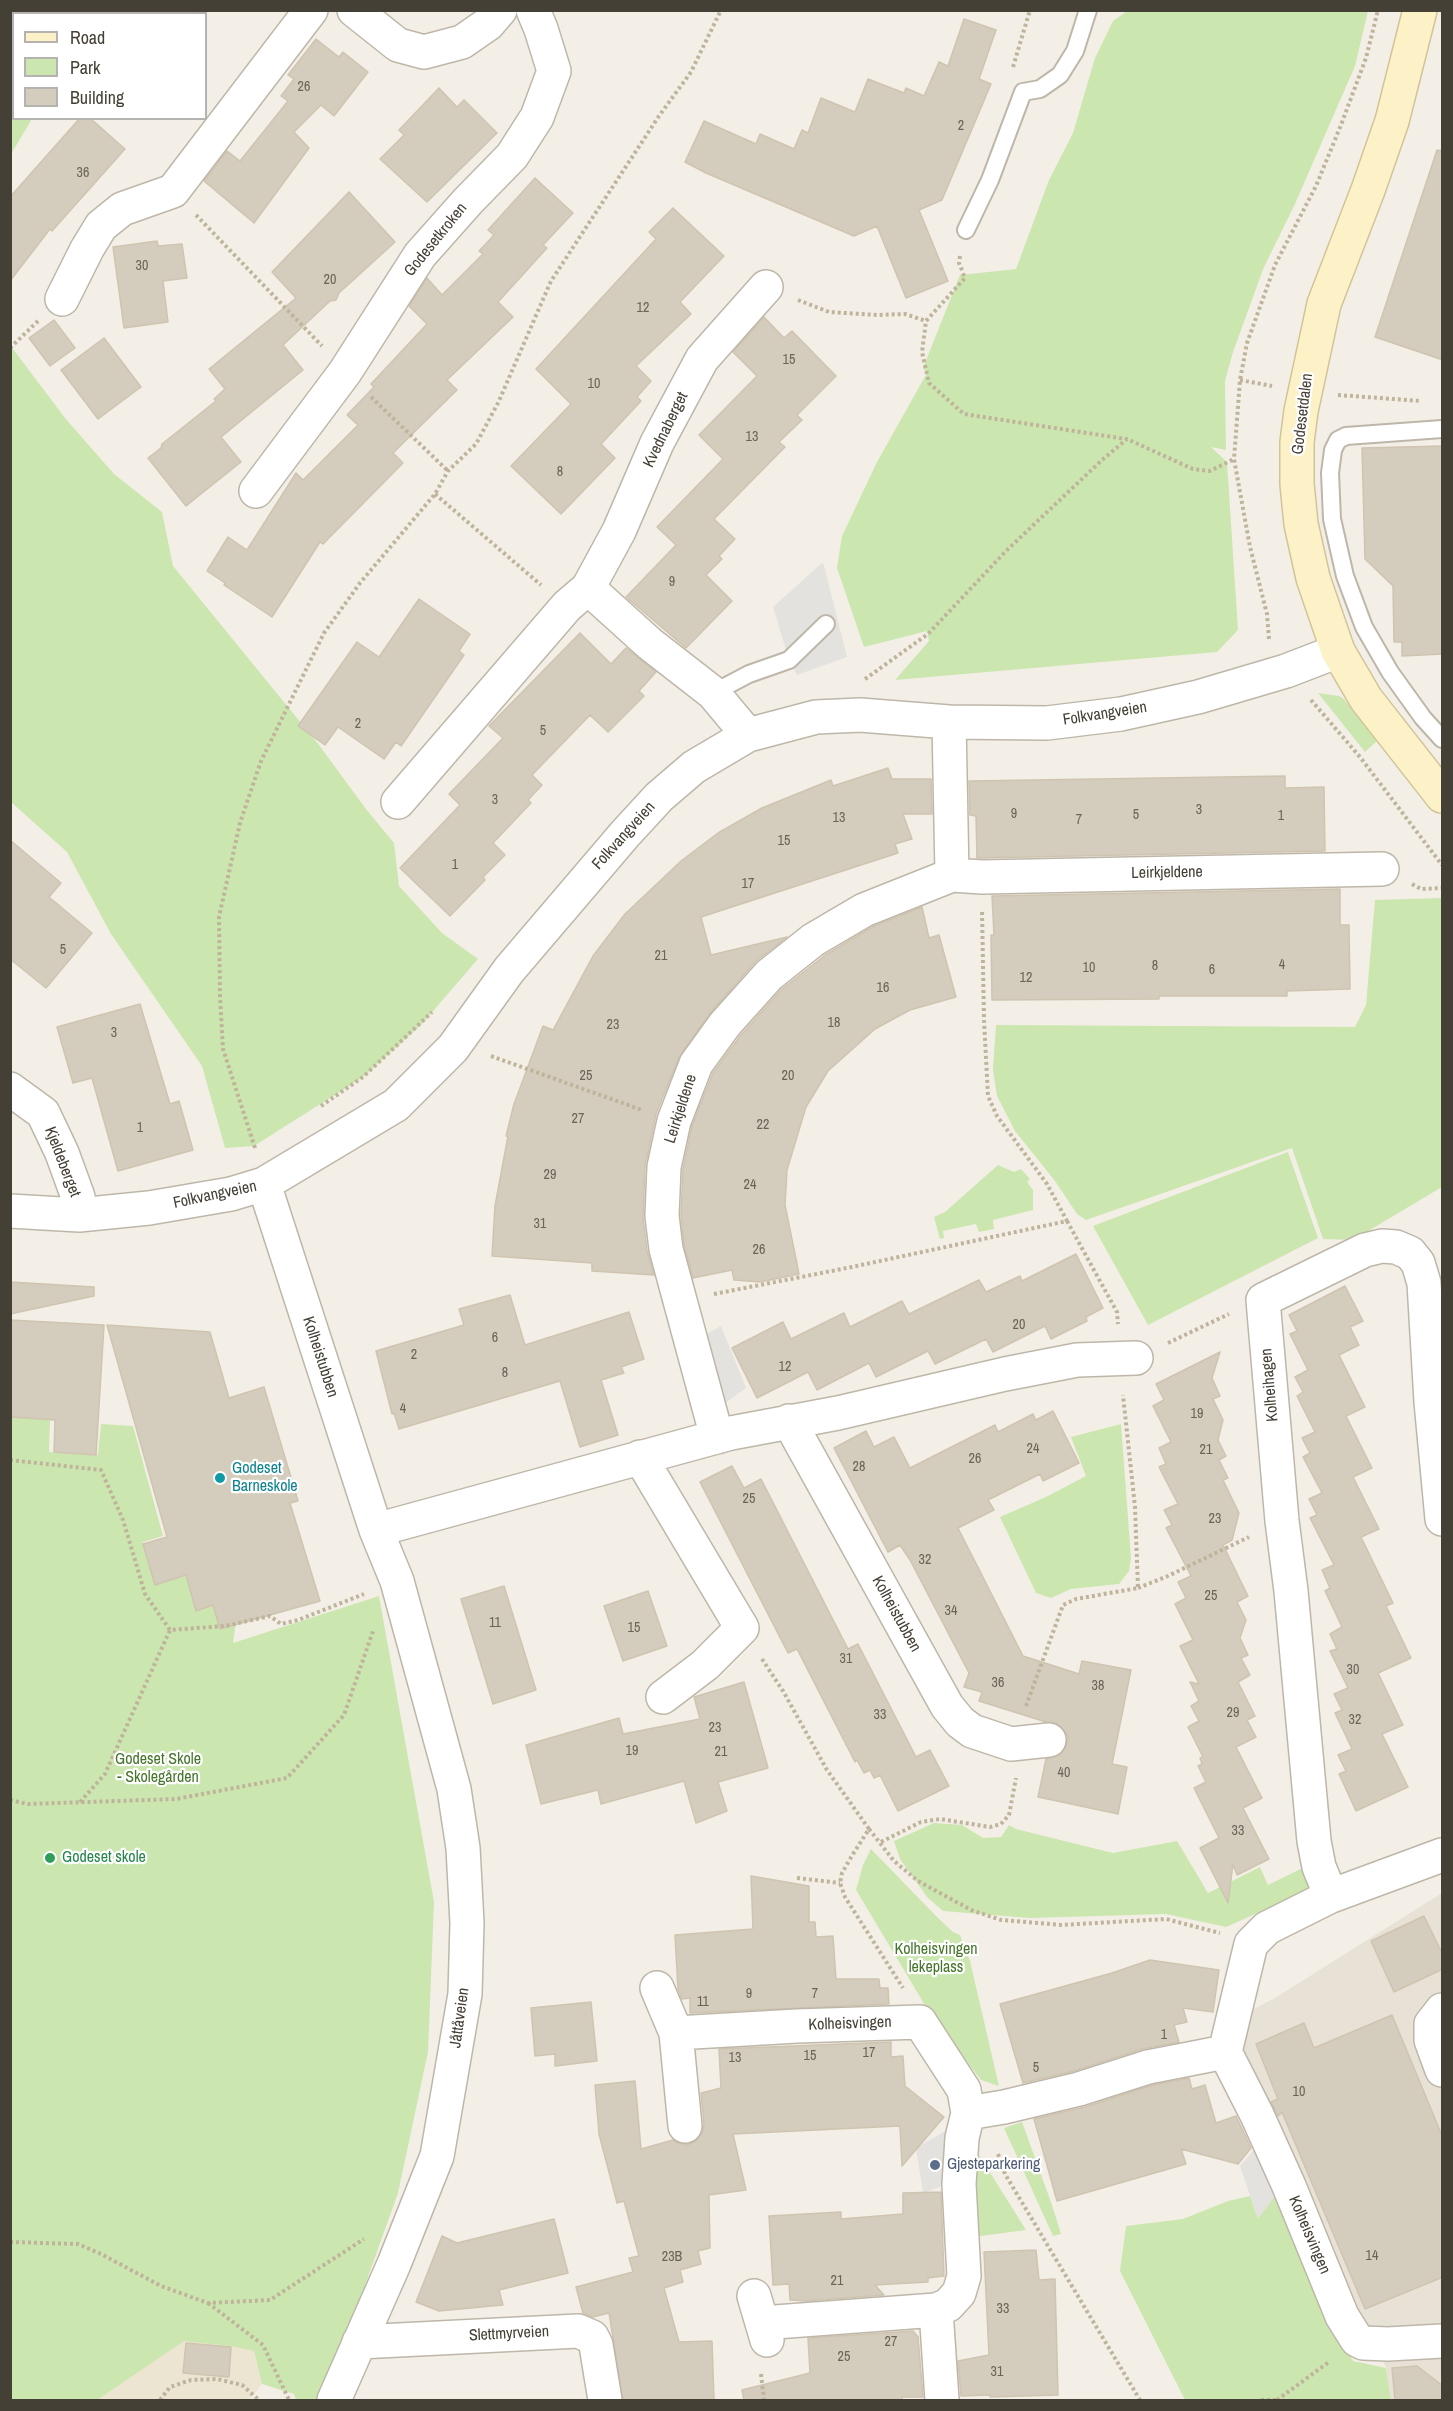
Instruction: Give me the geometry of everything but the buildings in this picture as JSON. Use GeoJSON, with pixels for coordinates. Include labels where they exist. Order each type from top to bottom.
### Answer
{"type":"FeatureCollection","features":[{"type":"Feature","properties":{"kind":"main road","name":"Godesetdalen"},"geometry":{"type":"LineString","coordinates":[[1420,10],[1392,121],[1324,304],[1306,381],[1298,432],[1297,484],[1301,524],[1313,578],[1338,651],[1366,699],[1443,796]]}},
{"type":"Feature","properties":{"kind":"street"},"geometry":{"type":"LineString","coordinates":[[62,299],[101,226],[122,209],[173,191],[311,10]]}},
{"type":"Feature","properties":{"kind":"street"},"geometry":{"type":"LineString","coordinates":[[354,10],[398,45],[424,52],[462,42],[488,24],[500,10]]}},
{"type":"Feature","properties":{"kind":"street","name":"Godesetkroken"},"geometry":{"type":"LineString","coordinates":[[256,491],[345,372],[420,255],[512,156],[537,117],[554,71],[533,10]]}},
{"type":"Feature","properties":{"kind":"street","name":"Kvednaberget"},"geometry":{"type":"LineString","coordinates":[[398,802],[577,597],[619,531],[657,443],[702,359],[766,287]]}},
{"type":"Feature","properties":{"kind":"street"},"geometry":{"type":"LineString","coordinates":[[577,597],[650,645],[713,693],[748,735]]}},
{"type":"Feature","properties":{"kind":"street","name":"Folkvangveien"},"geometry":{"type":"LineString","coordinates":[[10,1211],[79,1215],[149,1208],[231,1194],[264,1184],[396,1105],[456,1044],[509,970],[659,797],[694,767],[748,735],[816,717],[860,715],[949,722],[1047,723],[1121,714],[1198,697],[1275,674],[1338,651]]}},
{"type":"Feature","properties":{"kind":"street"},"geometry":{"type":"LineString","coordinates":[[949,722],[967,876]]}},
{"type":"Feature","properties":{"kind":"street","name":"Leirkjeldene"},"geometry":{"type":"LineString","coordinates":[[717,1437],[666,1249],[662,1216],[664,1167],[674,1121],[696,1064],[724,1024],[769,975],[813,940],[864,910],[967,876],[1382,869]]}},
{"type":"Feature","properties":{"kind":"street","name":"Kjeldeberget"},"geometry":{"type":"LineString","coordinates":[[10,1089],[43,1113],[62,1153],[78,1197],[79,1215]]}},
{"type":"Feature","properties":{"kind":"street","name":"Kolheistubben"},"geometry":{"type":"LineString","coordinates":[[264,1184],[376,1530],[397,1581],[409,1621]]}},
{"type":"Feature","properties":{"kind":"street"},"geometry":{"type":"LineString","coordinates":[[1263,1300],[1365,1250],[1396,1247],[1410,1252],[1418,1263],[1424,1283],[1431,1402],[1443,1519]]}},
{"type":"Feature","properties":{"kind":"street","name":"Kolheihagen"},"geometry":{"type":"LineString","coordinates":[[1263,1300],[1282,1521],[1291,1591],[1314,1841],[1319,1867],[1331,1896]]}},
{"type":"Feature","properties":{"kind":"street"},"geometry":{"type":"LineString","coordinates":[[376,1530],[717,1437],[838,1413],[1005,1374],[1077,1360],[1128,1358]]}},
{"type":"Feature","properties":{"kind":"street","name":"Kolheistubben"},"geometry":{"type":"LineString","coordinates":[[789,1421],[947,1706],[960,1722],[972,1731],[993,1740],[1034,1742]]}},
{"type":"Feature","properties":{"kind":"street"},"geometry":{"type":"LineString","coordinates":[[640,1457],[742,1628],[705,1665],[663,1697]]}},
{"type":"Feature","properties":{"kind":"street","name":"Jåttåveien"},"geometry":{"type":"LineString","coordinates":[[334,2400],[437,2156],[465,1994],[467,1923],[463,1848],[454,1789],[435,1728],[409,1621]]}},
{"type":"Feature","properties":{"kind":"street"},"geometry":{"type":"LineString","coordinates":[[968,2113],[1079,2089],[1148,2067],[1225,2052],[1251,1944],[1267,1928],[1331,1896],[1443,1855]]}},
{"type":"Feature","properties":{"kind":"street"},"geometry":{"type":"LineString","coordinates":[[657,1988],[676,2033],[685,2126]]}},
{"type":"Feature","properties":{"kind":"street"},"geometry":{"type":"LineString","coordinates":[[1443,2010],[1431,2024],[1431,2040],[1443,2070]]}},
{"type":"Feature","properties":{"kind":"street"},"geometry":{"type":"LineString","coordinates":[[761,2320],[936,2310],[948,2305],[959,2293],[964,2276],[959,2184],[962,2138],[968,2113],[964,2090],[920,2022]]}},
{"type":"Feature","properties":{"kind":"street","name":"Kolheisvingen"},"geometry":{"type":"LineString","coordinates":[[676,2033],[920,2022]]}},
{"type":"Feature","properties":{"kind":"street","name":"Kolheisvingen"},"geometry":{"type":"LineString","coordinates":[[1225,2052],[1275,2156],[1342,2316],[1357,2340],[1363,2343],[1388,2344],[1443,2341]]}},
{"type":"Feature","properties":{"kind":"street"},"geometry":{"type":"LineString","coordinates":[[936,2310],[942,2400]]}},
{"type":"Feature","properties":{"kind":"street","name":"Slettmyrveien"},"geometry":{"type":"LineString","coordinates":[[359,2342],[578,2331],[592,2337],[596,2344],[605,2400]]}},
{"type":"Feature","properties":{"kind":"lane"},"geometry":{"type":"LineString","coordinates":[[966,230],[990,180],[1023,92],[1041,89],[1060,75],[1075,51],[1088,10]]}},
{"type":"Feature","properties":{"kind":"lane"},"geometry":{"type":"LineString","coordinates":[[1443,429],[1346,436],[1338,440],[1333,450],[1330,472],[1332,519],[1345,576],[1364,627],[1390,672],[1422,718],[1443,739]]}},
{"type":"Feature","properties":{"kind":"lane"},"geometry":{"type":"LineString","coordinates":[[713,693],[749,674],[789,660],[826,624]]}},
{"type":"Feature","properties":{"kind":"path"},"geometry":{"type":"LineString","coordinates":[[264,1184],[223,1049],[219,917],[240,823],[261,761],[324,633],[360,583],[435,494],[448,471],[476,444],[498,403],[551,281],[659,116],[691,72],[721,10]]}},
{"type":"Feature","properties":{"kind":"path"},"geometry":{"type":"LineString","coordinates":[[1023,92],[1012,69],[1030,10]]}},
{"type":"Feature","properties":{"kind":"path"},"geometry":{"type":"LineString","coordinates":[[173,191],[345,372],[448,471]]}},
{"type":"Feature","properties":{"kind":"path"},"geometry":{"type":"LineString","coordinates":[[966,230],[958,263],[965,278],[926,321],[922,352],[929,383],[964,414],[1127,439],[1193,469],[1210,471],[1234,459]]}},
{"type":"Feature","properties":{"kind":"path"},"geometry":{"type":"LineString","coordinates":[[766,287],[829,312],[905,314],[926,321]]}},
{"type":"Feature","properties":{"kind":"path"},"geometry":{"type":"LineString","coordinates":[[1240,380],[1274,386]]}},
{"type":"Feature","properties":{"kind":"path"},"geometry":{"type":"LineString","coordinates":[[1326,395],[1431,402]]}},
{"type":"Feature","properties":{"kind":"path"},"geometry":{"type":"LineString","coordinates":[[855,686],[928,634],[1006,551],[1127,439]]}},
{"type":"Feature","properties":{"kind":"path"},"geometry":{"type":"LineString","coordinates":[[435,494],[577,597]]}},
{"type":"Feature","properties":{"kind":"path"},"geometry":{"type":"LineString","coordinates":[[1258,642],[1269,639]]}},
{"type":"Feature","properties":{"kind":"path"},"geometry":{"type":"LineString","coordinates":[[1321,712],[1360,757],[1443,865]]}},
{"type":"Feature","properties":{"kind":"path"},"geometry":{"type":"LineString","coordinates":[[967,876],[984,1020],[988,1096],[997,1116],[1047,1184],[1117,1312],[1128,1358],[1138,1588]]}},
{"type":"Feature","properties":{"kind":"path"},"geometry":{"type":"LineString","coordinates":[[1421,889],[1443,888]]}},
{"type":"Feature","properties":{"kind":"path"},"geometry":{"type":"LineString","coordinates":[[316,1109],[363,1077],[421,1025],[435,1008]]}},
{"type":"Feature","properties":{"kind":"path"},"geometry":{"type":"LineString","coordinates":[[456,1044],[674,1121]]}},
{"type":"Feature","properties":{"kind":"path"},"geometry":{"type":"LineString","coordinates":[[254,1146],[263,1141]]}},
{"type":"Feature","properties":{"kind":"path"},"geometry":{"type":"LineString","coordinates":[[680,1300],[852,1267],[1067,1221]]}},
{"type":"Feature","properties":{"kind":"path"},"geometry":{"type":"LineString","coordinates":[[1128,1358],[1263,1300]]}},
{"type":"Feature","properties":{"kind":"path"},"geometry":{"type":"LineString","coordinates":[[10,1460],[100,1470],[123,1520],[145,1594],[170,1630]]}},
{"type":"Feature","properties":{"kind":"path"},"geometry":{"type":"LineString","coordinates":[[880,1842],[921,1822],[940,1819],[990,1827],[1001,1824],[1009,1815],[1016,1779],[1034,1742],[1020,1725],[1063,1605],[1076,1599],[1138,1588],[1282,1521]]}},
{"type":"Feature","properties":{"kind":"path"},"geometry":{"type":"LineString","coordinates":[[170,1630],[225,1626],[270,1616],[281,1624],[298,1620],[397,1581]]}},
{"type":"Feature","properties":{"kind":"path"},"geometry":{"type":"LineString","coordinates":[[10,1800],[28,1804],[176,1799],[287,1778],[344,1715],[374,1628]]}},
{"type":"Feature","properties":{"kind":"path"},"geometry":{"type":"LineString","coordinates":[[742,1628],[783,1691],[827,1770],[894,1861],[918,1881],[971,1910],[1001,1920],[1061,1925],[1166,1919],[1224,1934],[1251,1944]]}},
{"type":"Feature","properties":{"kind":"path"},"geometry":{"type":"LineString","coordinates":[[80,1802],[105,1774],[170,1630]]}},
{"type":"Feature","properties":{"kind":"path"},"geometry":{"type":"LineString","coordinates":[[869,1830],[847,1863],[840,1883],[846,1897],[901,1984],[920,2022]]}},
{"type":"Feature","properties":{"kind":"path"},"geometry":{"type":"LineString","coordinates":[[797,1878],[840,1883]]}},
{"type":"Feature","properties":{"kind":"path"},"geometry":{"type":"LineString","coordinates":[[968,2113],[988,2129],[1005,2174],[1140,2400]]}},
{"type":"Feature","properties":{"kind":"path"},"geometry":{"type":"LineString","coordinates":[[208,2303],[270,2300],[368,2237]]}},
{"type":"Feature","properties":{"kind":"path"},"geometry":{"type":"LineString","coordinates":[[10,2242],[78,2244],[161,2286],[208,2303],[263,2345],[289,2400]]}},
{"type":"Feature","properties":{"kind":"path"},"geometry":{"type":"LineString","coordinates":[[1261,2400],[1277,2400],[1331,2360]]}},
{"type":"Feature","properties":{"kind":"path"},"geometry":{"type":"LineString","coordinates":[[160,2400],[170,2387],[191,2380],[217,2379],[242,2385],[259,2400]]}},
{"type":"Feature","properties":{"kind":"shaded area"},"geometry":{"type":"Polygon","coordinates":[[[823,562],[847,657],[797,675],[789,660],[773,607],[823,562]]]}},
{"type":"Feature","properties":{"kind":"shaded area"},"geometry":{"type":"Polygon","coordinates":[[[721,1326],[746,1388],[721,1406],[701,1337],[721,1326]]]}},
{"type":"Feature","properties":{"kind":"shaded area"},"geometry":{"type":"Polygon","coordinates":[[[1442,1893],[1442,2400],[1391,2400],[1386,2367],[1361,2325],[1245,2057],[1243,2044],[1248,2012],[1275,1998],[1442,1893]]]}},
{"type":"Feature","properties":{"kind":"shaded area","name":"Gjesteparkering"},"geometry":{"type":"Polygon","coordinates":[[[949,2129],[951,2183],[923,2193],[916,2148],[949,2129]]]}},
{"type":"Feature","properties":{"kind":"shaded area"},"geometry":{"type":"Polygon","coordinates":[[[1258,2145],[1279,2190],[1258,2219],[1240,2166],[1258,2145]]]}},
{"type":"Feature","properties":{"kind":"shaded area"},"geometry":{"type":"Polygon","coordinates":[[[10,2304],[214,2334],[254,2351],[262,2384],[249,2400],[11,2400],[10,2304]]]}},
{"type":"Feature","properties":{"kind":"green space"},"geometry":{"type":"Polygon","coordinates":[[[11,10],[97,11],[12,12],[12,120],[31,120],[11,154],[11,10]]]}},
{"type":"Feature","properties":{"kind":"green space"},"geometry":{"type":"Polygon","coordinates":[[[1127,11],[1368,11],[1355,66],[1295,204],[1264,267],[1233,352],[1225,381],[1226,450],[1211,447],[1227,462],[1238,630],[1217,652],[895,680],[929,641],[927,631],[864,647],[837,568],[842,536],[877,462],[927,373],[923,368],[960,275],[1016,269],[1049,180],[1073,133],[1095,58],[1113,21],[1127,11]]]}},
{"type":"Feature","properties":{"kind":"green space"},"geometry":{"type":"Polygon","coordinates":[[[10,345],[65,418],[114,474],[162,512],[173,566],[319,745],[394,843],[399,886],[442,933],[478,959],[421,1025],[363,1077],[254,1146],[225,1148],[202,1066],[111,934],[67,852],[11,802],[10,345]]]}},
{"type":"Feature","properties":{"kind":"green space"},"geometry":{"type":"Polygon","coordinates":[[[1318,693],[1344,699],[1377,741],[1365,752],[1318,693]]]}},
{"type":"Feature","properties":{"kind":"green space"},"geometry":{"type":"Polygon","coordinates":[[[1442,898],[1442,1187],[1353,1240],[1323,1239],[1292,1148],[1086,1220],[1077,1214],[1055,1181],[1015,1131],[997,1096],[993,1070],[996,1025],[1355,1027],[1366,1005],[1375,900],[1442,898]]]}},
{"type":"Feature","properties":{"kind":"green space"},"geometry":{"type":"Polygon","coordinates":[[[1288,1152],[1318,1238],[1148,1325],[1093,1226],[1288,1152]]]}},
{"type":"Feature","properties":{"kind":"green space"},"geometry":{"type":"Polygon","coordinates":[[[998,1165],[1014,1172],[1021,1169],[1030,1179],[1027,1182],[1033,1190],[1033,1210],[993,1220],[994,1229],[979,1232],[976,1224],[943,1231],[944,1238],[940,1239],[934,1217],[945,1212],[998,1165]]]}},
{"type":"Feature","properties":{"kind":"green space","name":"Godeset Skole - Skolegården"},"geometry":{"type":"Polygon","coordinates":[[[11,1417],[50,1420],[49,1452],[98,1455],[101,1424],[133,1426],[163,1536],[143,1542],[154,1578],[187,1569],[235,1595],[238,1607],[233,1643],[379,1596],[434,1902],[428,2052],[398,2193],[355,2313],[316,2400],[296,2400],[294,2394],[262,2384],[254,2351],[184,2341],[97,2400],[11,2400],[11,1417]]]}},
{"type":"Feature","properties":{"kind":"green space"},"geometry":{"type":"Polygon","coordinates":[[[1121,1424],[1131,1558],[1129,1571],[1119,1584],[1071,1589],[1051,1598],[1036,1593],[1000,1517],[1086,1476],[1071,1437],[1121,1424]]]}},
{"type":"Feature","properties":{"kind":"green space"},"geometry":{"type":"Polygon","coordinates":[[[934,1823],[962,1825],[983,1838],[1001,1837],[1009,1825],[1016,1829],[1113,1853],[1177,1841],[1208,1893],[1260,1867],[1268,1885],[1309,1865],[1309,1890],[1226,1927],[1166,1914],[1030,1918],[943,1911],[927,1897],[900,1859],[894,1841],[934,1823]]]}},
{"type":"Feature","properties":{"kind":"green space","name":"Kolheisvingen lekeplass"},"geometry":{"type":"Polygon","coordinates":[[[871,1849],[937,1917],[953,1932],[960,1935],[970,1961],[999,2086],[981,2080],[929,2012],[856,1890],[863,1865],[871,1849]]]}},
{"type":"Feature","properties":{"kind":"green space"},"geometry":{"type":"Polygon","coordinates":[[[1022,2122],[1061,2234],[1053,2236],[1004,2128],[1022,2122]]]}},
{"type":"Feature","properties":{"kind":"green space"},"geometry":{"type":"Polygon","coordinates":[[[971,2142],[1026,2230],[973,2237],[971,2142]]]}},
{"type":"Feature","properties":{"kind":"green space"},"geometry":{"type":"Polygon","coordinates":[[[1279,2190],[1335,2333],[1353,2361],[1386,2368],[1391,2400],[1185,2400],[1120,2271],[1126,2226],[1183,2219],[1228,2201],[1250,2196],[1258,2218],[1279,2190]]]}},
{"type":"Feature","properties":{"kind":"place","name":"Godeset Barneskole"},"geometry":{"type":"Point","coordinates":[220,1478]}},
{"type":"Feature","properties":{"kind":"place","name":"Godeset skole"},"geometry":{"type":"Point","coordinates":[50,1858]}},
{"type":"Feature","properties":{"kind":"place","name":"Gjesteparkering"},"geometry":{"type":"Point","coordinates":[935,2165]}}]}
